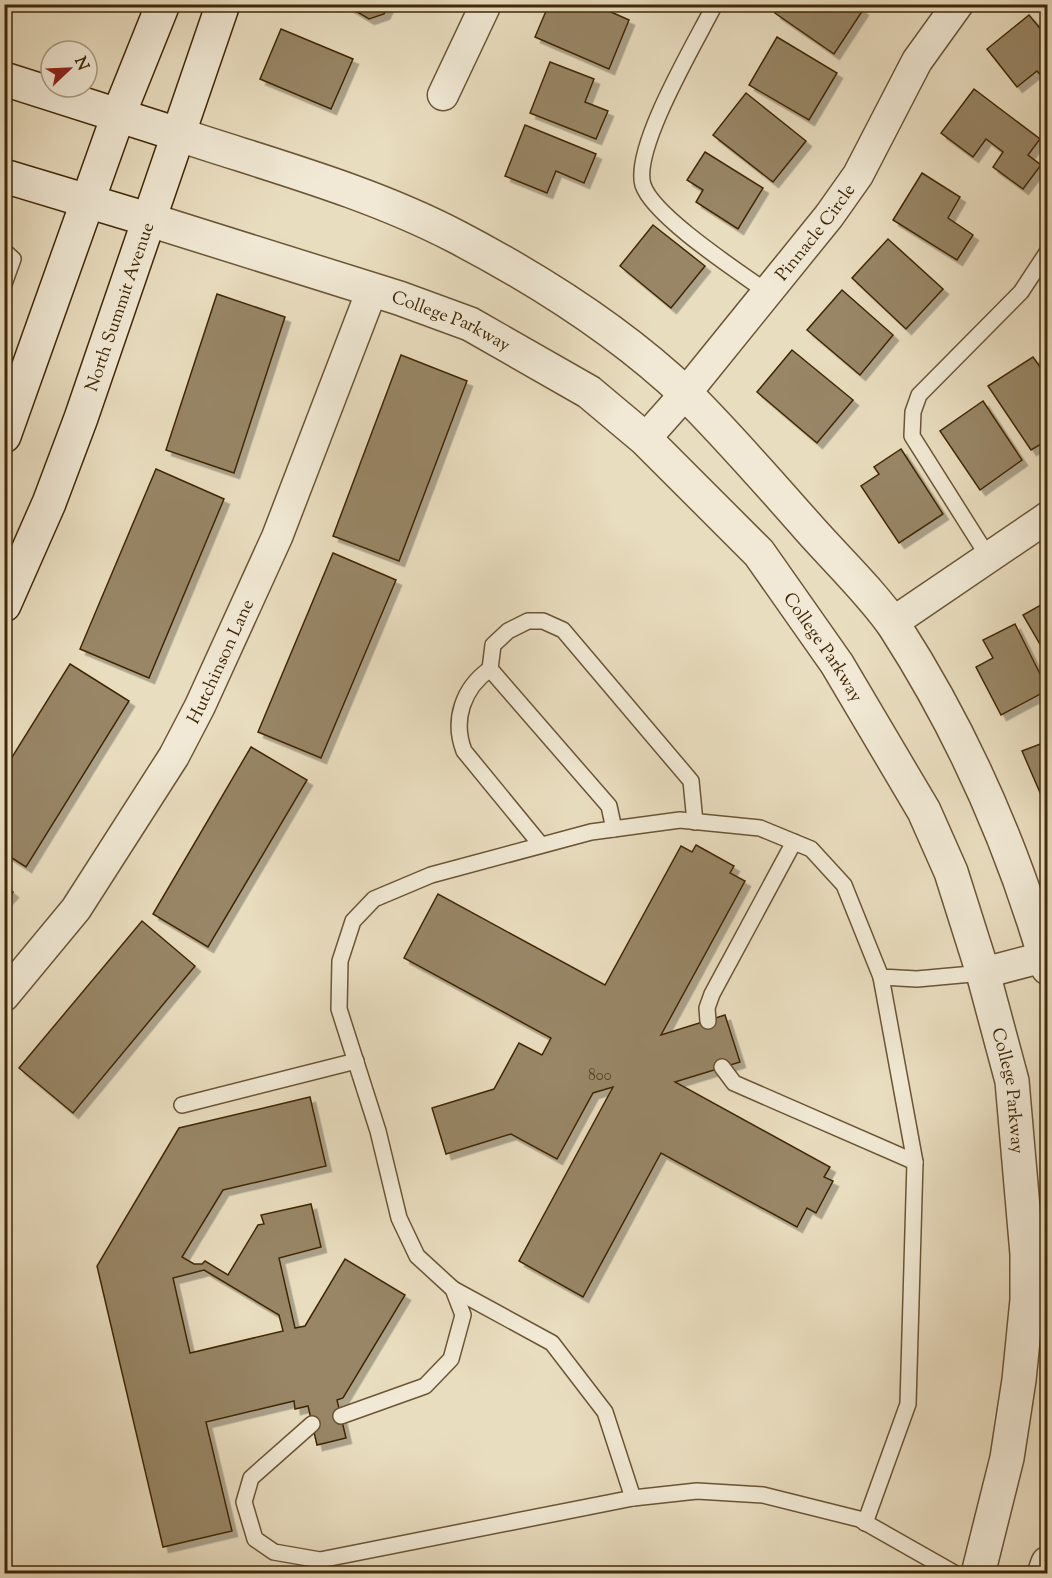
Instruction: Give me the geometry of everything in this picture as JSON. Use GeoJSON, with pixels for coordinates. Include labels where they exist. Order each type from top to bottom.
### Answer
{"type":"FeatureCollection","features":[{"type":"Feature","properties":{"kind":"street"},"geometry":{"type":"LineString","coordinates":[[4,436],[118,116],[163,4]]}},
{"type":"Feature","properties":{"kind":"street","name":"North Summit Avenue"},"geometry":{"type":"LineString","coordinates":[[4,605],[50,503],[223,4]]}},
{"type":"Feature","properties":{"kind":"street"},"geometry":{"type":"LineString","coordinates":[[443,95],[486,4]]}},
{"type":"Feature","properties":{"kind":"street","name":"Pinnacle Circle"},"geometry":{"type":"LineString","coordinates":[[645,439],[685,394],[830,216],[858,175],[917,62],[958,4]]}},
{"type":"Feature","properties":{"kind":"street"},"geometry":{"type":"LineString","coordinates":[[4,79],[356,193],[455,236],[581,311],[647,361],[685,394],[734,444],[892,623],[938,699],[970,763],[1016,875],[1046,961],[983,973]]}},
{"type":"Feature","properties":{"kind":"street","name":"College Parkway"},"geometry":{"type":"LineString","coordinates":[[4,176],[372,290],[480,330],[589,392],[645,439],[759,553],[837,664],[924,811],[951,872],[983,973],[1012,1082],[1027,1254],[1027,1300],[1019,1380],[1007,1458],[978,1574]]}},
{"type":"Feature","properties":{"kind":"street","name":"Hutchinson Lane"},"geometry":{"type":"LineString","coordinates":[[4,996],[76,909],[174,756],[226,654],[277,537],[372,290]]}},
{"type":"Feature","properties":{"kind":"street"},"geometry":{"type":"LineString","coordinates":[[892,623],[1047,518]]}},
{"type":"Feature","properties":{"kind":"street"},"geometry":{"type":"LineString","coordinates":[[1044,1574],[1047,1563]]}},
{"type":"Feature","properties":{"kind":"lane"},"geometry":{"type":"LineString","coordinates":[[715,4],[655,122],[643,163],[643,185],[660,210],[767,292]]}},
{"type":"Feature","properties":{"kind":"lane"},"geometry":{"type":"LineString","coordinates":[[4,251],[13,259],[4,285]]}},
{"type":"Feature","properties":{"kind":"lane"},"geometry":{"type":"LineString","coordinates":[[989,558],[912,436],[913,412],[919,395],[1021,292],[1047,251]]}},
{"type":"Feature","properties":{"kind":"lane"},"geometry":{"type":"LineString","coordinates":[[541,845],[464,751],[459,737],[464,696],[476,679],[490,669],[493,645],[508,631],[528,621],[543,621],[563,630],[691,781],[694,822]]}},
{"type":"Feature","properties":{"kind":"lane"},"geometry":{"type":"LineString","coordinates":[[490,669],[609,806],[614,829]]}},
{"type":"Feature","properties":{"kind":"lane"},"geometry":{"type":"LineString","coordinates":[[633,1498],[605,1412],[552,1343],[453,1289],[417,1256],[399,1218],[378,1131],[339,1009],[340,961],[353,921],[374,899],[431,875],[541,845],[614,829],[680,820],[760,828],[811,849],[844,885],[881,977],[915,1162],[908,1404],[865,1523]]}},
{"type":"Feature","properties":{"kind":"lane"},"geometry":{"type":"LineString","coordinates":[[708,1021],[707,1008],[712,994],[794,842]]}},
{"type":"Feature","properties":{"kind":"lane"},"geometry":{"type":"LineString","coordinates":[[881,977],[918,980],[983,973]]}},
{"type":"Feature","properties":{"kind":"lane"},"geometry":{"type":"LineString","coordinates":[[182,1105],[356,1062]]}},
{"type":"Feature","properties":{"kind":"lane"},"geometry":{"type":"LineString","coordinates":[[722,1068],[734,1083],[915,1162]]}},
{"type":"Feature","properties":{"kind":"lane"},"geometry":{"type":"LineString","coordinates":[[341,1416],[425,1386],[451,1359],[463,1315],[453,1289]]}},
{"type":"Feature","properties":{"kind":"lane"},"geometry":{"type":"LineString","coordinates":[[312,1424],[251,1478],[244,1502],[255,1539],[274,1552],[320,1560],[633,1498],[697,1491],[763,1495],[865,1523],[957,1574]]}},
{"type":"Feature","properties":{"kind":"building"},"geometry":{"type":"Polygon","coordinates":[[[344,4],[389,4],[384,14],[369,19],[344,4]]]}},
{"type":"Feature","properties":{"kind":"building"},"geometry":{"type":"Polygon","coordinates":[[[549,4],[593,4],[629,20],[609,69],[535,37],[549,4]]]}},
{"type":"Feature","properties":{"kind":"building"},"geometry":{"type":"Polygon","coordinates":[[[781,4],[855,4],[863,10],[834,54],[775,13],[781,4]]]}},
{"type":"Feature","properties":{"kind":"building"},"geometry":{"type":"Polygon","coordinates":[[[1048,4],[1048,17],[1039,6],[1048,4]]]}},
{"type":"Feature","properties":{"kind":"building"},"geometry":{"type":"Polygon","coordinates":[[[1029,15],[1048,38],[1048,84],[1037,71],[1017,87],[987,49],[1029,15]]]}},
{"type":"Feature","properties":{"kind":"building"},"geometry":{"type":"Polygon","coordinates":[[[281,29],[353,59],[331,109],[260,79],[281,29]]]}},
{"type":"Feature","properties":{"kind":"building"},"geometry":{"type":"Polygon","coordinates":[[[777,37],[837,73],[809,120],[749,85],[777,37]]]}},
{"type":"Feature","properties":{"kind":"building"},"geometry":{"type":"Polygon","coordinates":[[[550,62],[594,79],[585,102],[608,111],[596,139],[530,113],[550,62]]]}},
{"type":"Feature","properties":{"kind":"building"},"geometry":{"type":"Polygon","coordinates":[[[974,89],[1040,139],[1028,155],[1041,165],[1023,189],[993,167],[1003,152],[986,139],[973,157],[941,133],[974,89]]]}},
{"type":"Feature","properties":{"kind":"building"},"geometry":{"type":"Polygon","coordinates":[[[746,93],[806,141],[773,182],[713,135],[746,93]]]}},
{"type":"Feature","properties":{"kind":"building"},"geometry":{"type":"Polygon","coordinates":[[[525,125],[596,154],[584,183],[556,171],[547,193],[505,176],[525,125]]]}},
{"type":"Feature","properties":{"kind":"building"},"geometry":{"type":"Polygon","coordinates":[[[705,152],[763,188],[738,229],[696,202],[703,190],[687,180],[705,152]]]}},
{"type":"Feature","properties":{"kind":"building"},"geometry":{"type":"Polygon","coordinates":[[[922,173],[960,197],[948,218],[973,235],[957,260],[893,220],[922,173]]]}},
{"type":"Feature","properties":{"kind":"building"},"geometry":{"type":"Polygon","coordinates":[[[653,225],[705,266],[671,308],[620,266],[653,225]]]}},
{"type":"Feature","properties":{"kind":"building"},"geometry":{"type":"Polygon","coordinates":[[[888,239],[943,289],[906,329],[852,278],[888,239]]]}},
{"type":"Feature","properties":{"kind":"building"},"geometry":{"type":"Polygon","coordinates":[[[842,290],[893,335],[860,375],[807,330],[842,290]]]}},
{"type":"Feature","properties":{"kind":"building"},"geometry":{"type":"Polygon","coordinates":[[[217,294],[285,317],[234,473],[166,450],[217,294]]]}},
{"type":"Feature","properties":{"kind":"building"},"geometry":{"type":"Polygon","coordinates":[[[792,350],[853,400],[817,443],[757,392],[792,350]]]}},
{"type":"Feature","properties":{"kind":"building"},"geometry":{"type":"Polygon","coordinates":[[[401,355],[467,381],[399,561],[333,536],[401,355]]]}},
{"type":"Feature","properties":{"kind":"building"},"geometry":{"type":"Polygon","coordinates":[[[1033,357],[1048,378],[1048,440],[1031,450],[988,386],[1033,357]]]}},
{"type":"Feature","properties":{"kind":"building"},"geometry":{"type":"Polygon","coordinates":[[[983,401],[1022,460],[980,490],[940,431],[983,401]]]}},
{"type":"Feature","properties":{"kind":"building"},"geometry":{"type":"Polygon","coordinates":[[[901,449],[943,514],[899,543],[861,486],[879,474],[874,467],[901,449]]]}},
{"type":"Feature","properties":{"kind":"building"},"geometry":{"type":"Polygon","coordinates":[[[156,469],[224,499],[149,678],[80,649],[156,469]]]}},
{"type":"Feature","properties":{"kind":"building"},"geometry":{"type":"Polygon","coordinates":[[[333,553],[396,580],[321,758],[258,732],[333,553]]]}},
{"type":"Feature","properties":{"kind":"building"},"geometry":{"type":"Polygon","coordinates":[[[1048,601],[1048,658],[1023,615],[1048,601]]]}},
{"type":"Feature","properties":{"kind":"building"},"geometry":{"type":"Polygon","coordinates":[[[1015,624],[1048,690],[1001,715],[976,667],[993,658],[983,640],[1015,624]]]}},
{"type":"Feature","properties":{"kind":"building"},"geometry":{"type":"Polygon","coordinates":[[[70,664],[129,701],[26,867],[4,853],[4,770],[70,664]]]}},
{"type":"Feature","properties":{"kind":"building"},"geometry":{"type":"Polygon","coordinates":[[[1048,741],[1048,811],[1022,751],[1048,741]]]}},
{"type":"Feature","properties":{"kind":"building"},"geometry":{"type":"Polygon","coordinates":[[[251,747],[307,780],[208,947],[153,914],[251,747]]]}},
{"type":"Feature","properties":{"kind":"building"},"geometry":{"type":"Polygon","coordinates":[[[696,845],[734,866],[730,873],[745,881],[661,1035],[725,1015],[740,1062],[675,1082],[830,1167],[824,1177],[833,1181],[816,1213],[807,1208],[797,1227],[661,1153],[583,1297],[519,1261],[613,1087],[593,1093],[557,1159],[511,1134],[446,1154],[432,1108],[494,1089],[519,1043],[542,1055],[551,1038],[404,958],[438,894],[605,985],[681,846],[692,852],[696,845]]]}},
{"type":"Feature","properties":{"kind":"building"},"geometry":{"type":"Polygon","coordinates":[[[4,885],[13,892],[4,902],[4,885]]]}},
{"type":"Feature","properties":{"kind":"building"},"geometry":{"type":"Polygon","coordinates":[[[142,921],[195,966],[73,1113],[19,1068],[142,921]]]}},
{"type":"Feature","properties":{"kind":"building"},"geometry":{"type":"Polygon","coordinates":[[[310,1097],[326,1166],[223,1190],[182,1257],[194,1264],[202,1264],[205,1261],[228,1275],[258,1225],[264,1224],[261,1215],[311,1204],[321,1247],[279,1258],[295,1328],[305,1326],[345,1259],[405,1295],[343,1398],[337,1400],[346,1438],[317,1445],[308,1406],[295,1409],[294,1401],[206,1422],[232,1531],[163,1547],[97,1266],[179,1128],[310,1097]],[[204,1270],[173,1278],[190,1353],[283,1331],[279,1315],[204,1270]]]}}]}
